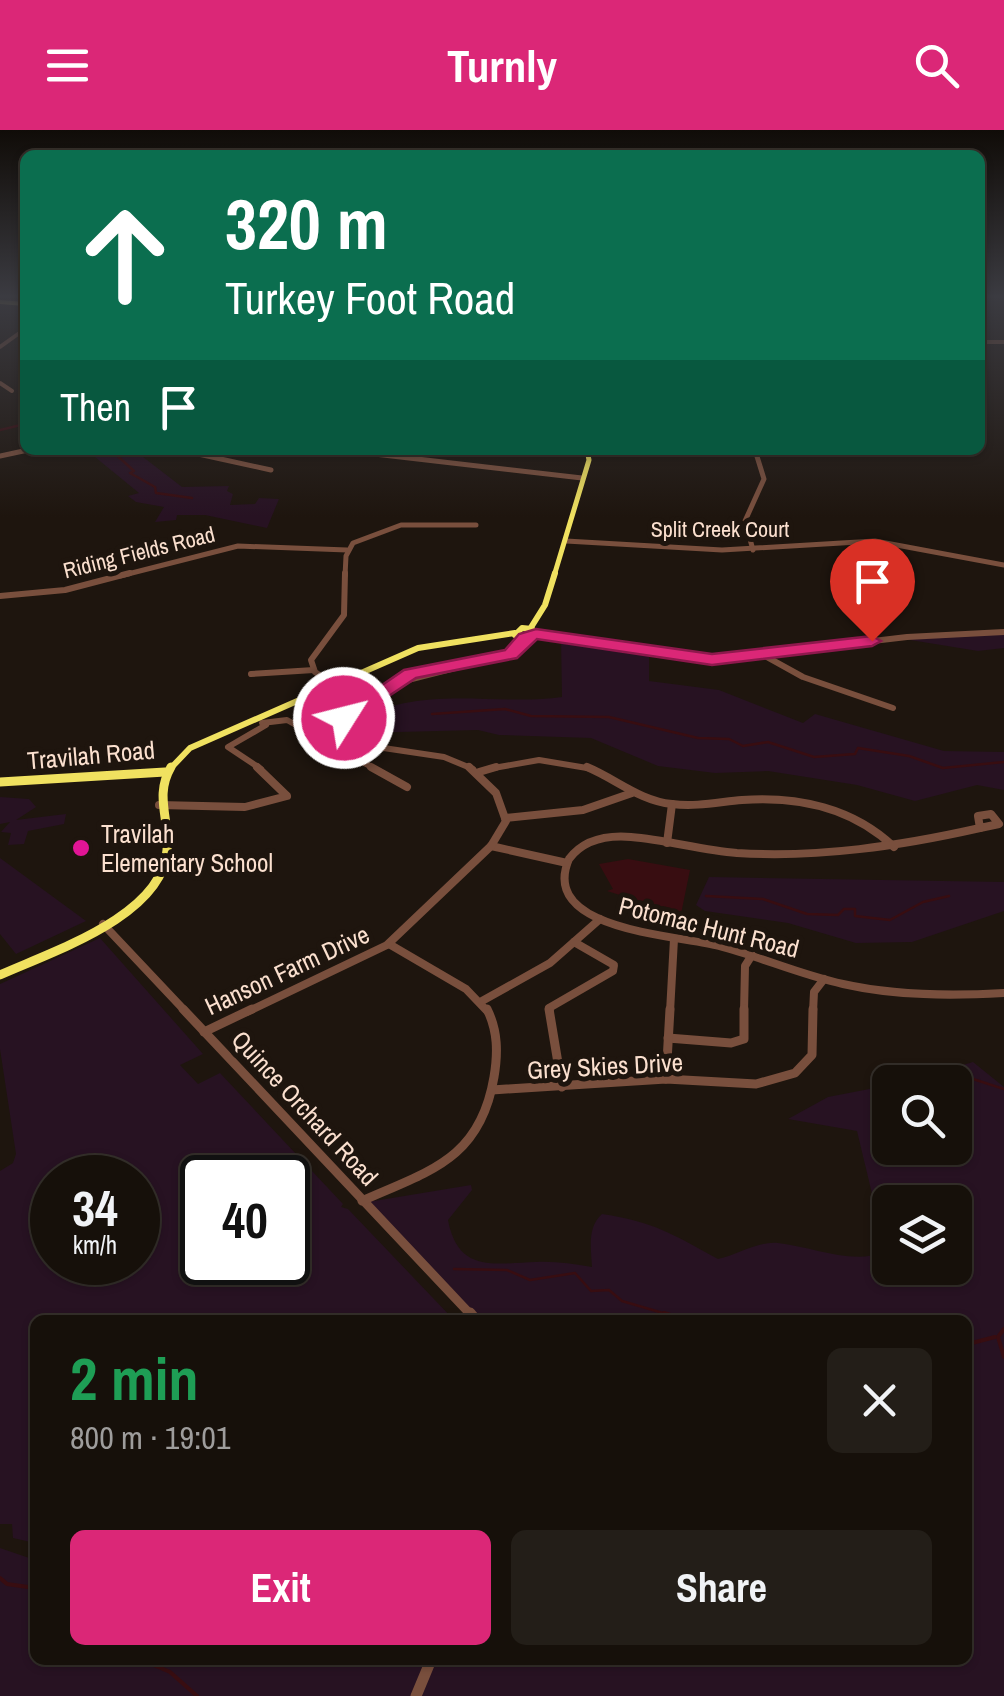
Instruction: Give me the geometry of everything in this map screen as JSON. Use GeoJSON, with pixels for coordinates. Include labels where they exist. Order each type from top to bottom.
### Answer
{"type":"FeatureCollection","features":[{"type":"Feature","properties":{"kind":"main road"},"geometry":{"type":"LineString","coordinates":[[515,633],[525,638],[533,632],[545,605],[586,455]]}},
{"type":"Feature","properties":{"kind":"main road","name":"Travilah Road"},"geometry":{"type":"LineString","coordinates":[[0,782],[165,772],[190,748],[430,645],[533,632]]}},
{"type":"Feature","properties":{"kind":"main road"},"geometry":{"type":"LineString","coordinates":[[0,975],[104,924],[150,889],[165,865],[168,845],[159,805],[165,772]]}},
{"type":"Feature","properties":{"kind":"street"},"geometry":{"type":"LineString","coordinates":[[0,383],[12,391]]}},
{"type":"Feature","properties":{"kind":"street"},"geometry":{"type":"LineString","coordinates":[[202,455],[270,470]]}},
{"type":"Feature","properties":{"kind":"street"},"geometry":{"type":"LineString","coordinates":[[383,455],[582,478]]}},
{"type":"Feature","properties":{"kind":"street"},"geometry":{"type":"LineString","coordinates":[[753,550],[746,520],[764,493],[767,480],[758,455]]}},
{"type":"Feature","properties":{"kind":"street"},"geometry":{"type":"LineString","coordinates":[[314,670],[313,653],[344,615],[348,550],[368,534],[391,527],[476,524]]}},
{"type":"Feature","properties":{"kind":"street","name":"Split Creek Court"},"geometry":{"type":"LineString","coordinates":[[565,542],[753,550],[874,541],[1004,565]]}},
{"type":"Feature","properties":{"kind":"street","name":"Riding Fields Road"},"geometry":{"type":"LineString","coordinates":[[0,596],[65,590],[238,546],[348,550]]}},
{"type":"Feature","properties":{"kind":"street"},"geometry":{"type":"LineString","coordinates":[[533,632],[695,659],[909,637],[1004,632]]}},
{"type":"Feature","properties":{"kind":"street"},"geometry":{"type":"LineString","coordinates":[[525,638],[511,654],[440,666],[402,678],[339,723],[339,733],[350,743],[447,756],[479,772],[505,818],[583,810],[632,793]]}},
{"type":"Feature","properties":{"kind":"street"},"geometry":{"type":"LineString","coordinates":[[763,655],[803,677],[893,708]]}},
{"type":"Feature","properties":{"kind":"street"},"geometry":{"type":"LineString","coordinates":[[251,674],[314,670],[332,684]]}},
{"type":"Feature","properties":{"kind":"street"},"geometry":{"type":"LineString","coordinates":[[254,718],[266,725]]}},
{"type":"Feature","properties":{"kind":"street"},"geometry":{"type":"LineString","coordinates":[[159,805],[245,807],[287,796],[272,776],[228,747],[231,741],[287,720],[407,786]]}},
{"type":"Feature","properties":{"kind":"street"},"geometry":{"type":"LineString","coordinates":[[479,772],[535,760],[580,764],[632,793],[672,804],[756,800],[830,809],[866,820],[894,847]]}},
{"type":"Feature","properties":{"kind":"street"},"geometry":{"type":"LineString","coordinates":[[667,843],[672,804]]}},
{"type":"Feature","properties":{"kind":"street","name":"Hanson Farm Drive"},"geometry":{"type":"LineString","coordinates":[[204,1032],[388,944],[491,846],[505,827],[505,818]]}},
{"type":"Feature","properties":{"kind":"street"},"geometry":{"type":"LineString","coordinates":[[491,846],[567,864],[589,842],[606,838],[724,852],[811,855],[894,847],[980,828]]}},
{"type":"Feature","properties":{"kind":"street","name":"Potomac Hunt Road"},"geometry":{"type":"LineString","coordinates":[[567,864],[569,895],[600,919],[639,934],[752,955],[850,986],[974,996],[1004,993]]}},
{"type":"Feature","properties":{"kind":"street"},"geometry":{"type":"LineString","coordinates":[[482,1001],[550,963],[600,919]]}},
{"type":"Feature","properties":{"kind":"street","name":"Quince Orchard Road"},"geometry":{"type":"LineString","coordinates":[[104,924],[471,1315]]}},
{"type":"Feature","properties":{"kind":"street"},"geometry":{"type":"LineString","coordinates":[[666,1078],[674,939]]}},
{"type":"Feature","properties":{"kind":"street"},"geometry":{"type":"LineString","coordinates":[[562,1087],[548,1008],[612,971],[614,964],[574,942]]}},
{"type":"Feature","properties":{"kind":"street"},"geometry":{"type":"LineString","coordinates":[[362,1201],[457,1155],[471,1139],[492,1090],[498,1029],[482,1001],[388,944]]}},
{"type":"Feature","properties":{"kind":"street"},"geometry":{"type":"LineString","coordinates":[[668,1038],[731,1044],[744,1039],[745,966],[752,955]]}},
{"type":"Feature","properties":{"kind":"street","name":"Grey Skies Drive"},"geometry":{"type":"LineString","coordinates":[[492,1090],[666,1078],[756,1084],[795,1073],[812,1055],[814,992],[824,980]]}},
{"type":"Feature","properties":{"kind":"street"},"geometry":{"type":"LineString","coordinates":[[416,1696],[428,1665]]}},
{"type":"Feature","properties":{"kind":"shaded area"},"geometry":{"type":"Polygon","coordinates":[[[140,455],[182,487],[229,486],[227,491],[233,494],[230,505],[255,504],[259,498],[279,499],[267,528],[205,515],[177,515],[176,520],[155,522],[164,507],[136,502],[128,496],[139,493],[95,457],[140,455]]]}},
{"type":"Feature","properties":{"kind":"shaded area"},"geometry":{"type":"Polygon","coordinates":[[[1004,632],[1004,648],[978,651],[898,638],[1004,632]]]}},
{"type":"Feature","properties":{"kind":"shaded area"},"geometry":{"type":"Polygon","coordinates":[[[561,639],[649,654],[649,681],[719,690],[803,723],[815,714],[944,751],[1004,752],[1004,790],[977,785],[915,801],[857,785],[768,771],[715,773],[658,766],[591,738],[499,735],[478,730],[358,733],[352,727],[399,704],[426,700],[562,697],[561,639]]]}},
{"type":"Feature","properties":{"kind":"shaded area"},"geometry":{"type":"Polygon","coordinates":[[[0,797],[29,799],[36,807],[16,820],[66,814],[64,824],[28,831],[24,844],[8,845],[11,833],[1,832],[10,822],[0,824],[0,797]]]}},
{"type":"Feature","properties":{"kind":"shaded area"},"geometry":{"type":"Polygon","coordinates":[[[0,858],[86,921],[16,954],[0,934],[0,858]]]}},
{"type":"Feature","properties":{"kind":"shaded area"},"geometry":{"type":"Polygon","coordinates":[[[628,859],[690,870],[681,914],[607,891],[613,889],[599,864],[628,859]]]}},
{"type":"Feature","properties":{"kind":"shaded area"},"geometry":{"type":"Polygon","coordinates":[[[709,877],[1004,882],[1004,911],[912,942],[856,943],[788,923],[705,911],[696,905],[709,877]]]}},
{"type":"Feature","properties":{"kind":"shaded area"},"geometry":{"type":"Polygon","coordinates":[[[100,938],[203,1054],[180,1065],[198,1084],[220,1073],[297,1155],[180,1155],[180,1285],[310,1285],[310,1169],[343,1204],[341,1207],[348,1209],[449,1315],[30,1315],[30,1542],[13,1538],[12,1524],[0,1524],[0,1171],[13,1163],[16,1154],[0,1049],[0,984],[100,938]]]}},
{"type":"Feature","properties":{"kind":"shaded area"},"geometry":{"type":"Polygon","coordinates":[[[973,1062],[1004,1087],[1004,1696],[0,1696],[0,1548],[30,1558],[30,1665],[972,1665],[972,1315],[471,1315],[360,1199],[374,1201],[471,1185],[472,1190],[448,1220],[460,1249],[481,1262],[550,1262],[592,1267],[592,1232],[602,1214],[650,1225],[718,1259],[770,1243],[791,1245],[846,1256],[872,1256],[872,1285],[972,1285],[972,1185],[872,1185],[872,1194],[857,1131],[788,1119],[828,1097],[872,1088],[872,1165],[972,1165],[972,1065],[963,1065],[973,1062]]]}},
{"type":"Feature","properties":{"kind":"waterway"},"geometry":{"type":"LineString","coordinates":[[0,430],[20,425]]}},
{"type":"Feature","properties":{"kind":"waterway"},"geometry":{"type":"LineString","coordinates":[[116,455],[134,471],[130,473],[155,487],[156,493],[192,498]]}},
{"type":"Feature","properties":{"kind":"waterway"},"geometry":{"type":"LineString","coordinates":[[432,714],[505,709],[531,716],[609,717],[698,738],[729,739],[743,746],[768,742],[814,757],[855,754],[858,748],[909,756],[943,768],[1004,762]]}},
{"type":"Feature","properties":{"kind":"waterway"},"geometry":{"type":"LineString","coordinates":[[706,896],[763,899],[807,914],[838,915],[844,909],[855,909],[855,916],[890,920],[923,902],[949,896]]}},
{"type":"Feature","properties":{"kind":"waterway"},"geometry":{"type":"LineString","coordinates":[[972,1080],[1004,1089]]}},
{"type":"Feature","properties":{"kind":"waterway"},"geometry":{"type":"LineString","coordinates":[[454,1269],[507,1270],[530,1280],[575,1273],[591,1291],[609,1290],[622,1301],[670,1315]]}},
{"type":"Feature","properties":{"kind":"waterway"},"geometry":{"type":"LineString","coordinates":[[664,1313],[671,1315]]}},
{"type":"Feature","properties":{"kind":"waterway"},"geometry":{"type":"LineString","coordinates":[[1004,1329],[998,1337],[1004,1357]]}},
{"type":"Feature","properties":{"kind":"waterway"},"geometry":{"type":"LineString","coordinates":[[972,1343],[995,1337]]}},
{"type":"Feature","properties":{"kind":"waterway"},"geometry":{"type":"LineString","coordinates":[[0,1578],[7,1584],[30,1587]]}},
{"type":"Feature","properties":{"kind":"waterway"},"geometry":{"type":"LineString","coordinates":[[154,1665],[170,1672],[197,1696]]}},
{"type":"Feature","properties":{"kind":"place","name":"Travilah Elementary School"},"geometry":{"type":"Point","coordinates":[81,848]}},
{"type":"Feature","properties":{"kind":"route"},"geometry":{"type":"LineString","coordinates":[[344,718],[378,692],[411,674],[511,654],[519,650],[525,638],[536,634],[712,660],[872,641]]}}]}
